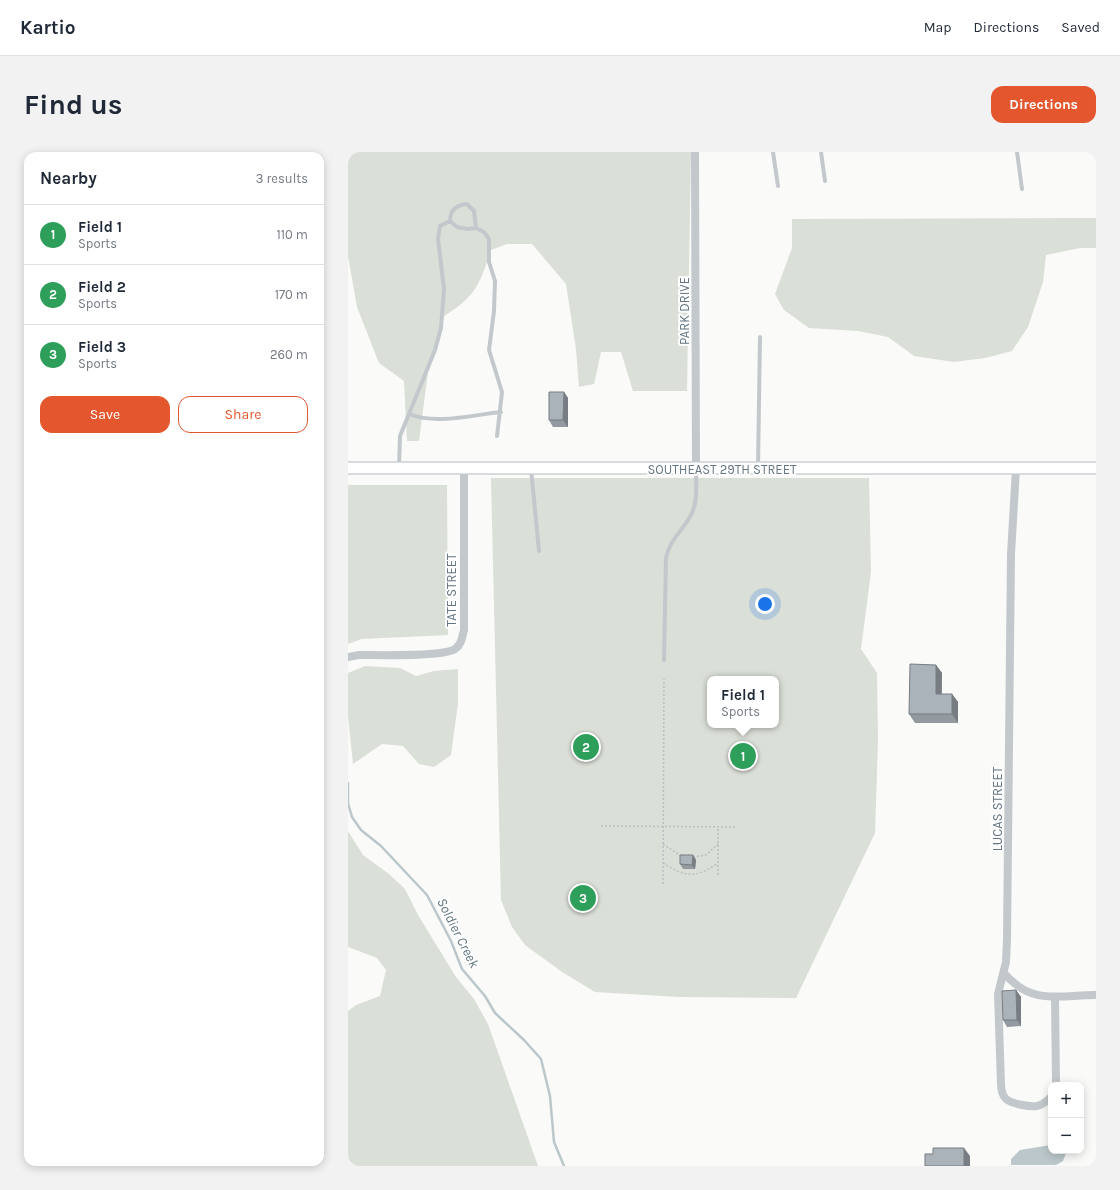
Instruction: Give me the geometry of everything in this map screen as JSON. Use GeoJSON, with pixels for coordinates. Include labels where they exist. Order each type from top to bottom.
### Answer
{"type":"FeatureCollection","features":[{"type":"Feature","properties":{"kind":"main road","name":"SOUTHEAST 29TH STREET"},"geometry":{"type":"LineString","coordinates":[[348,468],[1096,468]]}},
{"type":"Feature","properties":{"kind":"street","name":"PARK DRIVE"},"geometry":{"type":"LineString","coordinates":[[695,152],[696,469]]}},
{"type":"Feature","properties":{"kind":"street","name":"TATE STREET"},"geometry":{"type":"LineString","coordinates":[[348,658],[359,655],[437,653],[452,651],[461,642],[464,630],[464,469]]}},
{"type":"Feature","properties":{"kind":"street","name":"LUCAS STREET"},"geometry":{"type":"LineString","coordinates":[[1016,469],[1011,554],[1008,939],[1004,973],[998,994],[1002,1092],[1006,1099],[1036,1106],[1045,1103],[1048,1100]]}},
{"type":"Feature","properties":{"kind":"street"},"geometry":{"type":"LineString","coordinates":[[1004,973],[1021,989],[1036,996],[1055,998],[1096,995]]}},
{"type":"Feature","properties":{"kind":"street"},"geometry":{"type":"LineString","coordinates":[[1055,998],[1056,1082]]}},
{"type":"Feature","properties":{"kind":"lane"},"geometry":{"type":"LineString","coordinates":[[773,152],[778,186]]}},
{"type":"Feature","properties":{"kind":"lane"},"geometry":{"type":"LineString","coordinates":[[821,152],[825,181]]}},
{"type":"Feature","properties":{"kind":"lane"},"geometry":{"type":"LineString","coordinates":[[1017,152],[1022,190]]}},
{"type":"Feature","properties":{"kind":"lane"},"geometry":{"type":"LineString","coordinates":[[476,228],[474,211],[467,204],[454,208],[450,215],[450,221],[457,227],[468,229],[476,228],[484,232],[489,239],[490,262],[495,281],[494,311],[489,350],[502,392],[501,412],[497,436]]}},
{"type":"Feature","properties":{"kind":"lane"},"geometry":{"type":"LineString","coordinates":[[399,468],[400,436],[435,350],[441,328],[444,289],[438,239],[440,226],[450,221]]}},
{"type":"Feature","properties":{"kind":"lane"},"geometry":{"type":"LineString","coordinates":[[758,469],[760,336]]}},
{"type":"Feature","properties":{"kind":"lane"},"geometry":{"type":"LineString","coordinates":[[409,414],[421,419],[429,419],[501,412]]}},
{"type":"Feature","properties":{"kind":"lane"},"geometry":{"type":"LineString","coordinates":[[531,469],[540,551]]}},
{"type":"Feature","properties":{"kind":"lane"},"geometry":{"type":"LineString","coordinates":[[664,660],[666,558],[668,548],[692,514],[696,495],[696,469]]}},
{"type":"Feature","properties":{"kind":"path"},"geometry":{"type":"LineString","coordinates":[[663,884],[664,679]]}},
{"type":"Feature","properties":{"kind":"path"},"geometry":{"type":"LineString","coordinates":[[601,826],[737,827]]}},
{"type":"Feature","properties":{"kind":"path"},"geometry":{"type":"LineString","coordinates":[[718,827],[718,876]]}},
{"type":"Feature","properties":{"kind":"path"},"geometry":{"type":"LineString","coordinates":[[663,844],[674,853],[682,857]]}},
{"type":"Feature","properties":{"kind":"path"},"geometry":{"type":"LineString","coordinates":[[688,857],[706,855],[718,844]]}},
{"type":"Feature","properties":{"kind":"path"},"geometry":{"type":"LineString","coordinates":[[663,863],[680,874],[688,875],[703,873],[718,863]]}},
{"type":"Feature","properties":{"kind":"shaded area"},"geometry":{"type":"Polygon","coordinates":[[[348,152],[691,152],[687,391],[633,391],[621,352],[601,352],[594,384],[579,387],[576,349],[566,284],[532,244],[507,244],[491,250],[483,273],[470,296],[454,310],[443,317],[428,372],[419,441],[407,441],[404,381],[379,363],[357,307],[348,256],[348,152]]]}},
{"type":"Feature","properties":{"kind":"shaded area"},"geometry":{"type":"Polygon","coordinates":[[[1096,218],[1096,248],[1080,248],[1046,255],[1043,282],[1028,327],[1012,351],[985,358],[954,362],[914,356],[888,337],[858,331],[809,328],[784,310],[775,294],[792,248],[792,219],[1096,218]]]}},
{"type":"Feature","properties":{"kind":"shaded area"},"geometry":{"type":"Polygon","coordinates":[[[491,478],[869,478],[871,572],[861,649],[877,673],[878,739],[875,833],[796,998],[679,997],[595,992],[562,972],[525,945],[512,927],[501,900],[491,478]]]}},
{"type":"Feature","properties":{"kind":"shaded area"},"geometry":{"type":"Polygon","coordinates":[[[348,485],[447,485],[448,635],[362,639],[348,644],[348,485]]]}},
{"type":"Feature","properties":{"kind":"shaded area"},"geometry":{"type":"Polygon","coordinates":[[[365,666],[400,668],[416,676],[434,671],[458,669],[458,703],[451,755],[434,767],[419,764],[403,746],[382,744],[353,764],[348,716],[348,673],[365,666]]]}},
{"type":"Feature","properties":{"kind":"shaded area"},"geometry":{"type":"Polygon","coordinates":[[[348,831],[363,855],[389,874],[405,889],[418,915],[456,977],[474,999],[488,1024],[538,1166],[348,1166],[348,1011],[356,1005],[380,996],[386,970],[377,958],[348,947],[348,831]]]}},
{"type":"Feature","properties":{"kind":"shaded area"},"geometry":{"type":"Polygon","coordinates":[[[1048,1145],[1048,1154],[1066,1154],[1063,1161],[1056,1165],[1011,1165],[1011,1159],[1020,1150],[1048,1145]]]}},
{"type":"Feature","properties":{"kind":"building"},"geometry":{"type":"Polygon","coordinates":[[[549,392],[564,392],[563,420],[549,420],[549,392]]]}},
{"type":"Feature","properties":{"kind":"building"},"geometry":{"type":"Polygon","coordinates":[[[910,664],[936,665],[936,694],[952,694],[952,714],[909,714],[910,664]]]}},
{"type":"Feature","properties":{"kind":"building"},"geometry":{"type":"Polygon","coordinates":[[[680,855],[693,855],[692,865],[680,864],[680,855]]]}},
{"type":"Feature","properties":{"kind":"building"},"geometry":{"type":"Polygon","coordinates":[[[1016,990],[1017,1020],[1003,1020],[1002,991],[1016,990]]]}},
{"type":"Feature","properties":{"kind":"building"},"geometry":{"type":"Polygon","coordinates":[[[933,1148],[964,1148],[964,1166],[925,1166],[925,1154],[933,1154],[933,1148]]]}},
{"type":"Feature","properties":{"kind":"waterway","name":"Soldier Creek"},"geometry":{"type":"LineString","coordinates":[[348,783],[348,803],[352,817],[361,830],[381,846],[427,895],[451,941],[462,969],[485,996],[495,1013],[524,1040],[541,1059],[550,1096],[554,1142],[564,1166]]}},
{"type":"Feature","properties":{"kind":"place","name":"Field 2"},"geometry":{"type":"Point","coordinates":[586,747]}},
{"type":"Feature","properties":{"kind":"place","name":"Field 1"},"geometry":{"type":"Point","coordinates":[743,756]}},
{"type":"Feature","properties":{"kind":"place","name":"Field 3"},"geometry":{"type":"Point","coordinates":[583,898]}}]}
